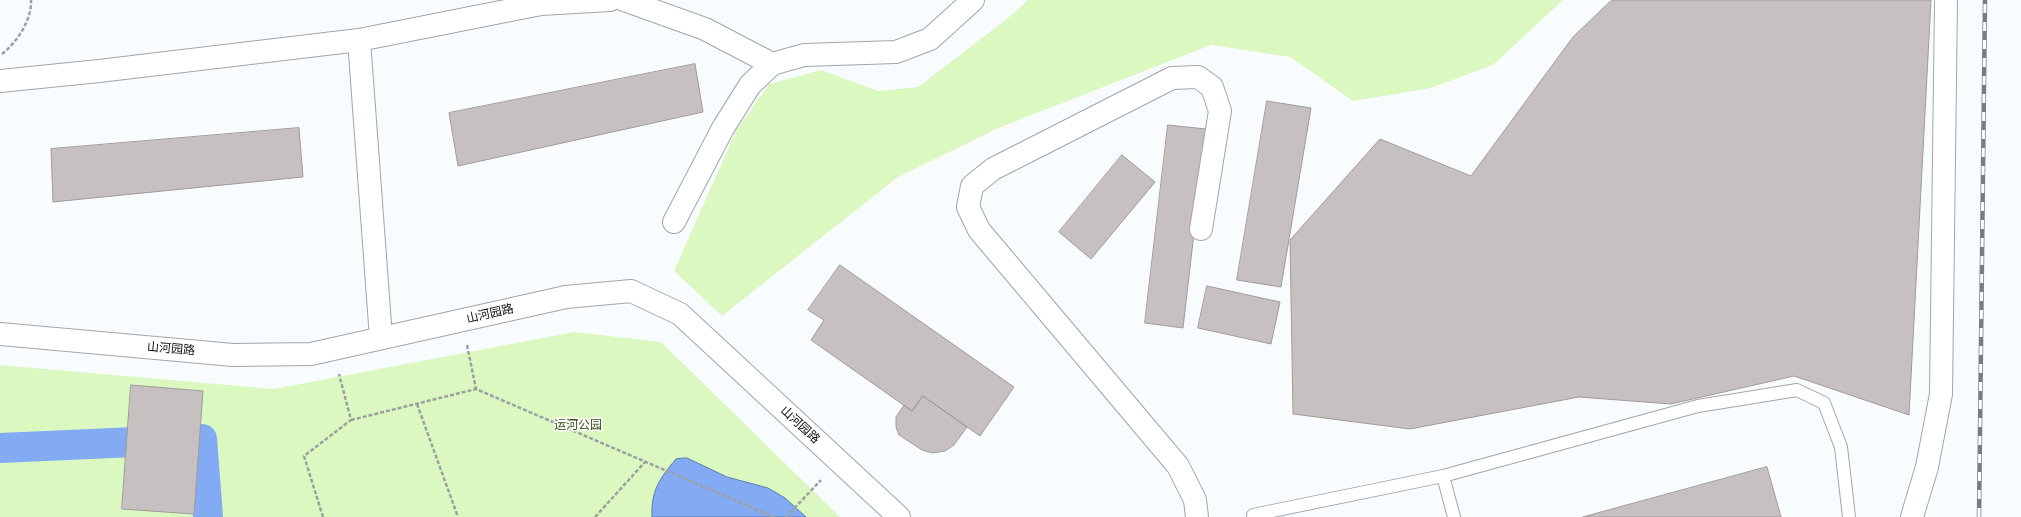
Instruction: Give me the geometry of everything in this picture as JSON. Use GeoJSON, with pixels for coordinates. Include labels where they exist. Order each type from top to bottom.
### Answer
{"type":"FeatureCollection","features":[{"type":"Feature","properties":{"kind":"street"},"geometry":{"type":"LineString","coordinates":[[0,81],[107,70],[359,40],[541,4],[610,0]]}},
{"type":"Feature","properties":{"kind":"street"},"geometry":{"type":"LineString","coordinates":[[624,0],[705,29],[772,64]]}},
{"type":"Feature","properties":{"kind":"street"},"geometry":{"type":"LineString","coordinates":[[674,222],[723,128],[750,85],[772,64],[804,55],[896,52],[930,39],[973,0]]}},
{"type":"Feature","properties":{"kind":"street"},"geometry":{"type":"LineString","coordinates":[[1912,517],[1927,467],[1941,394],[1946,0]]}},
{"type":"Feature","properties":{"kind":"street"},"geometry":{"type":"LineString","coordinates":[[359,40],[381,338]]}},
{"type":"Feature","properties":{"kind":"street"},"geometry":{"type":"LineString","coordinates":[[1196,517],[1195,500],[1178,466],[979,230],[968,207],[972,186],[993,169],[1172,78],[1198,77],[1212,87],[1220,111],[1201,229]]}},
{"type":"Feature","properties":{"kind":"street","name":"山河园路"},"geometry":{"type":"LineString","coordinates":[[0,334],[233,355],[311,354],[566,296],[631,291],[680,314],[899,517]]}},
{"type":"Feature","properties":{"kind":"lane"},"geometry":{"type":"LineString","coordinates":[[1253,515],[1443,476],[1698,406],[1797,390],[1824,403],[1841,447],[1849,517]]}},
{"type":"Feature","properties":{"kind":"lane"},"geometry":{"type":"LineString","coordinates":[[1443,476],[1454,517]]}},
{"type":"Feature","properties":{"kind":"path"},"geometry":{"type":"LineString","coordinates":[[0,55],[11,47],[24,27],[31,0]]}},
{"type":"Feature","properties":{"kind":"path"},"geometry":{"type":"LineString","coordinates":[[462,320],[476,389]]}},
{"type":"Feature","properties":{"kind":"path"},"geometry":{"type":"LineString","coordinates":[[333,349],[351,420]]}},
{"type":"Feature","properties":{"kind":"path"},"geometry":{"type":"LineString","coordinates":[[323,517],[304,456],[351,420],[476,389],[774,517]]}},
{"type":"Feature","properties":{"kind":"path"},"geometry":{"type":"LineString","coordinates":[[417,404],[458,517]]}},
{"type":"Feature","properties":{"kind":"path"},"geometry":{"type":"LineString","coordinates":[[786,517],[839,461]]}},
{"type":"Feature","properties":{"kind":"path"},"geometry":{"type":"LineString","coordinates":[[595,517],[645,462]]}},
{"type":"Feature","properties":{"kind":"green space"},"geometry":{"type":"Polygon","coordinates":[[[1028,0],[1563,0],[1493,65],[1431,88],[1353,101],[1290,57],[1211,45],[1001,127],[898,177],[722,316],[674,271],[736,131],[769,84],[821,70],[878,91],[918,87],[1008,18],[1028,0]]]}},
{"type":"Feature","properties":{"kind":"green space","name":"运河公园"},"geometry":{"type":"Polygon","coordinates":[[[574,332],[661,342],[840,517],[0,517],[0,365],[274,389],[574,332]]]}},
{"type":"Feature","properties":{"kind":"water"},"geometry":{"type":"Polygon","coordinates":[[[687,458],[727,477],[768,488],[785,498],[806,517],[652,517],[653,500],[657,486],[661,479],[676,459],[687,458]]]}},
{"type":"Feature","properties":{"kind":"building"},"geometry":{"type":"Polygon","coordinates":[[[1612,0],[1931,0],[1909,415],[1794,376],[1671,404],[1579,397],[1410,429],[1293,414],[1290,240],[1380,139],[1471,176],[1573,37],[1612,0]]]}},
{"type":"Feature","properties":{"kind":"building"},"geometry":{"type":"Polygon","coordinates":[[[695,64],[703,112],[458,166],[449,113],[695,64]]]}},
{"type":"Feature","properties":{"kind":"building"},"geometry":{"type":"Polygon","coordinates":[[[1267,101],[1311,108],[1281,287],[1237,280],[1267,101]]]}},
{"type":"Feature","properties":{"kind":"building"},"geometry":{"type":"Polygon","coordinates":[[[1168,125],[1206,129],[1183,328],[1145,323],[1168,125]]]}},
{"type":"Feature","properties":{"kind":"building"},"geometry":{"type":"Polygon","coordinates":[[[299,128],[303,177],[53,202],[51,149],[299,128]]]}},
{"type":"Feature","properties":{"kind":"building"},"geometry":{"type":"Polygon","coordinates":[[[1122,155],[1155,182],[1091,259],[1059,232],[1122,155]]]}},
{"type":"Feature","properties":{"kind":"building"},"geometry":{"type":"Polygon","coordinates":[[[840,265],[1014,387],[980,436],[923,396],[912,411],[811,340],[824,320],[808,310],[840,265]]]}},
{"type":"Feature","properties":{"kind":"building"},"geometry":{"type":"Polygon","coordinates":[[[1207,286],[1280,302],[1271,344],[1198,328],[1207,286]]]}},
{"type":"Feature","properties":{"kind":"building"},"geometry":{"type":"Polygon","coordinates":[[[131,385],[203,391],[194,514],[122,509],[131,385]]]}},
{"type":"Feature","properties":{"kind":"building"},"geometry":{"type":"Polygon","coordinates":[[[923,396],[967,427],[954,445],[945,451],[932,453],[922,450],[899,435],[896,427],[896,417],[904,405],[912,411],[923,396]]]}},
{"type":"Feature","properties":{"kind":"building"},"geometry":{"type":"Polygon","coordinates":[[[1767,467],[1781,517],[1583,517],[1767,467]]]}},
{"type":"Feature","properties":{"kind":"waterway"},"geometry":{"type":"LineString","coordinates":[[0,448],[202,439],[208,517]]}},
{"type":"Feature","properties":{"kind":"railway"},"geometry":{"type":"LineString","coordinates":[[1979,517],[1985,0]]}}]}
